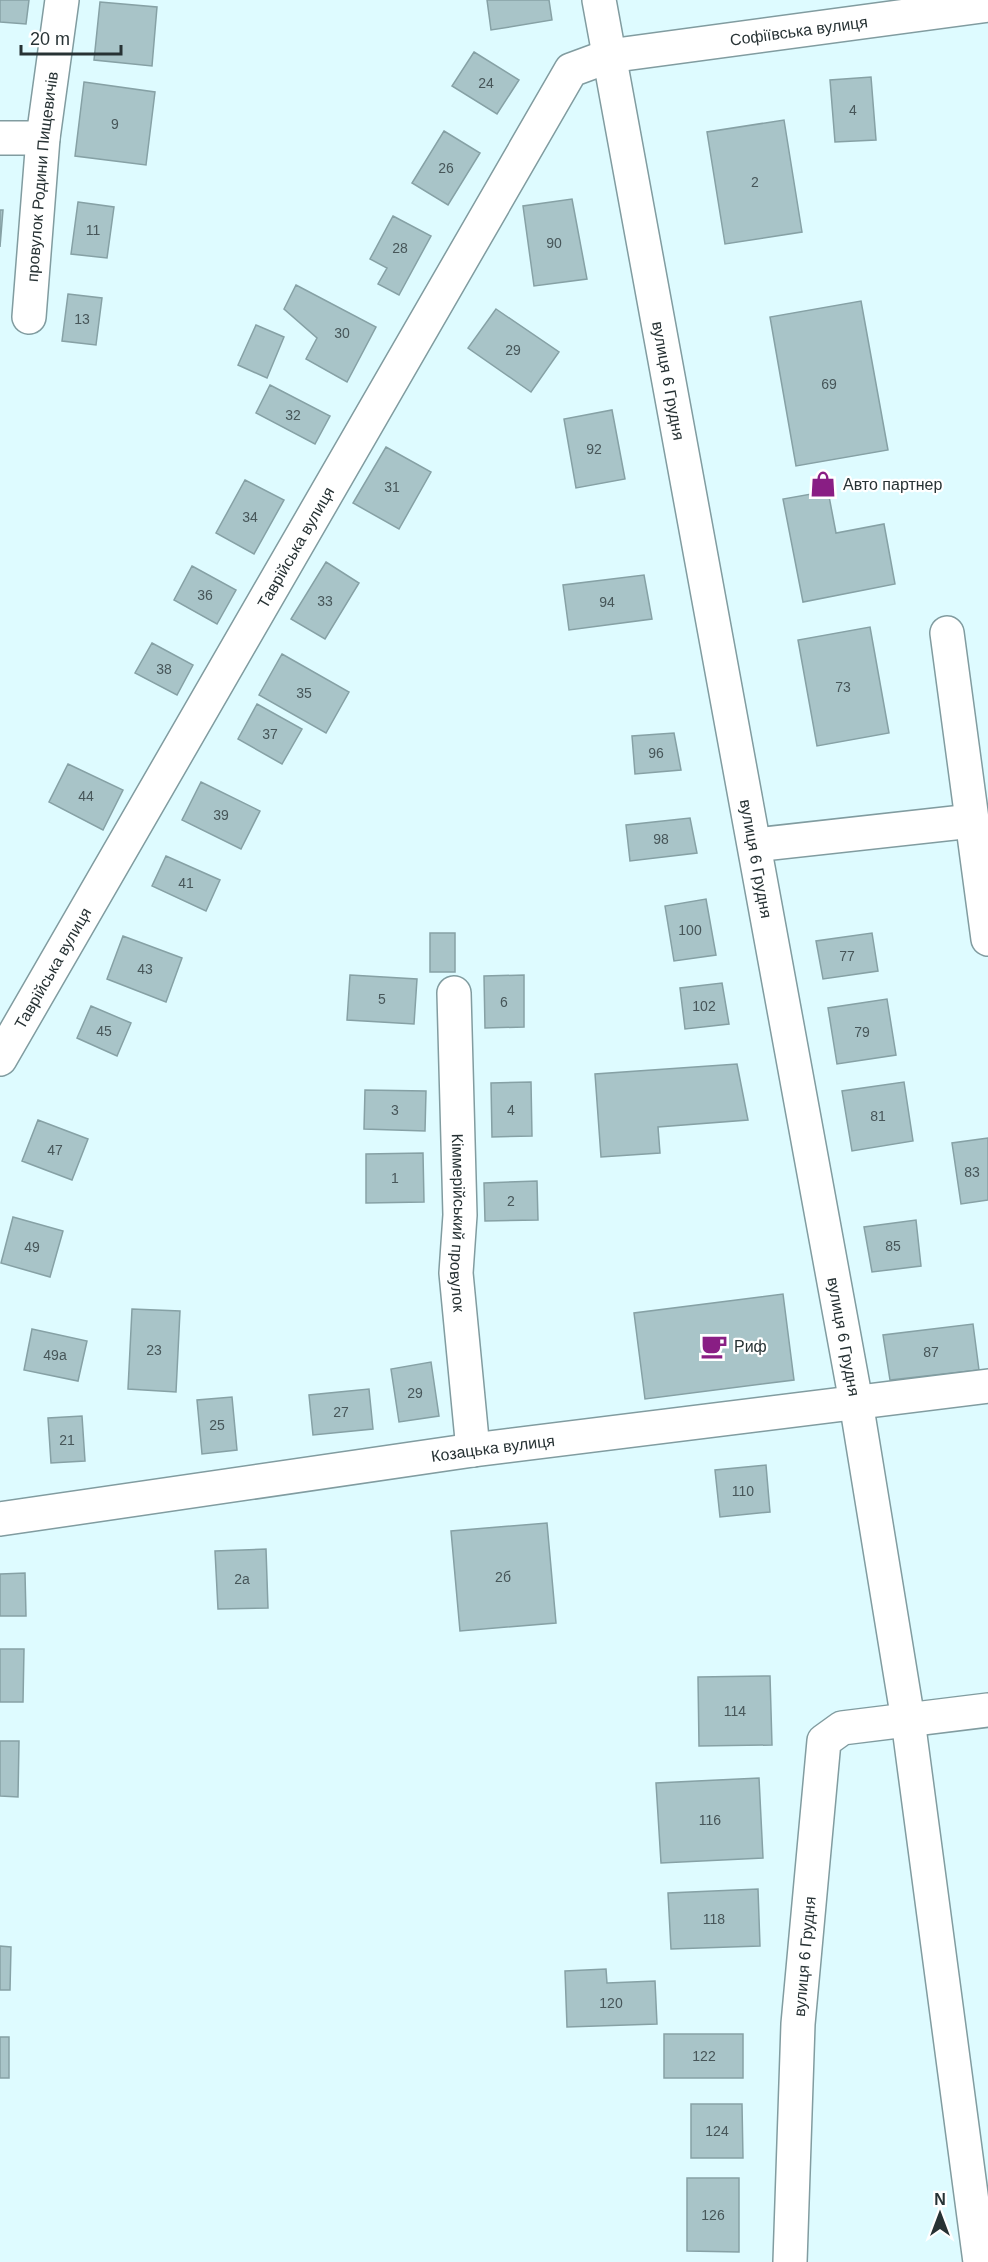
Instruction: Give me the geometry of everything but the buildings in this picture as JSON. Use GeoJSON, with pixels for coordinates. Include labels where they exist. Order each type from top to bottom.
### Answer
{"type":"FeatureCollection","features":[{"type":"Feature","properties":{"kind":"street","name":"провулок Родини Пищевичів"},"geometry":{"type":"LineString","coordinates":[[29,316],[43,138],[62,0]]}},
{"type":"Feature","properties":{"kind":"street","name":"вулиця 6 Грудня"},"geometry":{"type":"LineString","coordinates":[[599,0],[856,1402],[908,1720],[981,2262]]}},
{"type":"Feature","properties":{"kind":"street","name":"Софіївська вулиця"},"geometry":{"type":"LineString","coordinates":[[609,56],[988,5]]}},
{"type":"Feature","properties":{"kind":"street","name":"Таврійська вулиця"},"geometry":{"type":"LineString","coordinates":[[0,1059],[571,70],[609,56]]}},
{"type":"Feature","properties":{"kind":"street"},"geometry":{"type":"LineString","coordinates":[[0,138],[43,138]]}},
{"type":"Feature","properties":{"kind":"street"},"geometry":{"type":"LineString","coordinates":[[947,633],[988,939]]}},
{"type":"Feature","properties":{"kind":"street"},"geometry":{"type":"LineString","coordinates":[[754,845],[972,821]]}},
{"type":"Feature","properties":{"kind":"street","name":"Кіммерійський провулок"},"geometry":{"type":"LineString","coordinates":[[454,993],[460,1215],[456,1273],[473,1450]]}},
{"type":"Feature","properties":{"kind":"street","name":"Козацька вулиця"},"geometry":{"type":"LineString","coordinates":[[0,1519],[473,1450],[988,1386]]}},
{"type":"Feature","properties":{"kind":"street"},"geometry":{"type":"LineString","coordinates":[[908,1720],[988,1710]]}},
{"type":"Feature","properties":{"kind":"street","name":"вулиця 6 Грудня"},"geometry":{"type":"LineString","coordinates":[[790,2262],[798,2024],[824,1741],[842,1728],[908,1720]]}},
{"type":"Feature","properties":{"kind":"place","name":"Авто партнер"},"geometry":{"type":"Point","coordinates":[823,484]}},
{"type":"Feature","properties":{"kind":"place","name":"Риф"},"geometry":{"type":"Point","coordinates":[714,1346]}}]}
